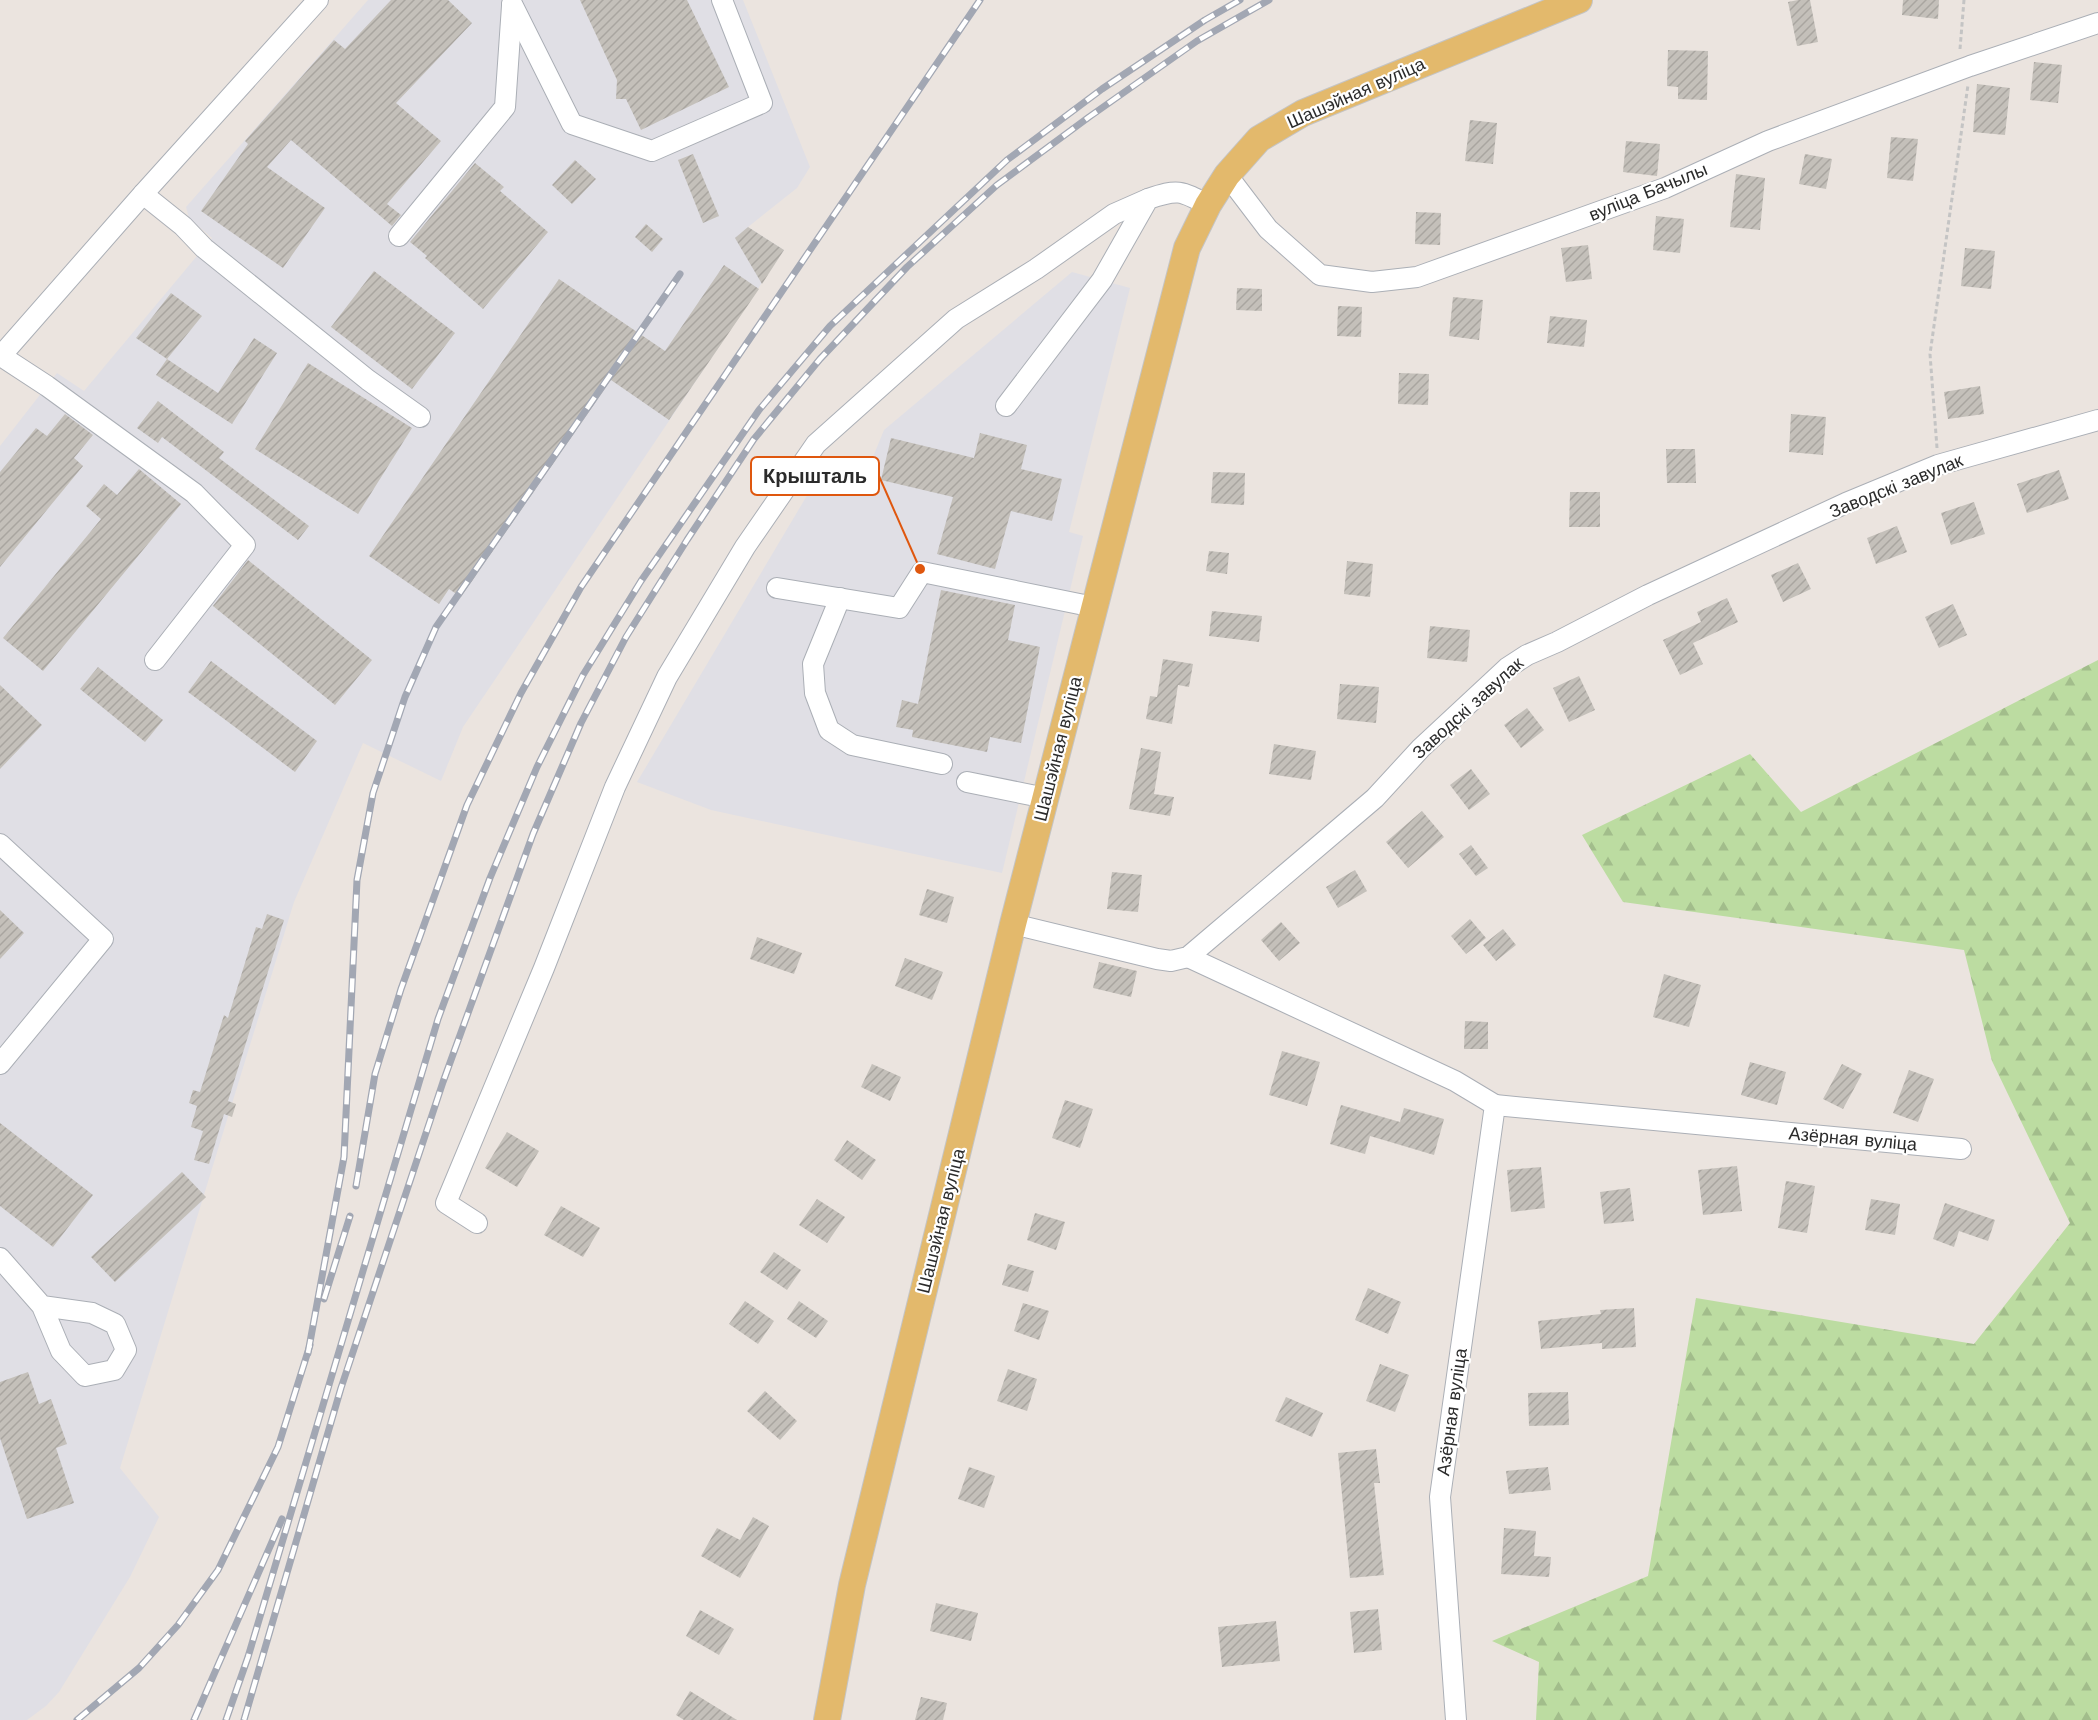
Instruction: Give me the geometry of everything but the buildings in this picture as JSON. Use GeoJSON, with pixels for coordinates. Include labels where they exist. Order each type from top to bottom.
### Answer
{"type":"FeatureCollection","features":[{"type":"Feature","properties":{"kind":"main road","name":"Шашэйная вуліца"},"geometry":{"type":"LineString","coordinates":[[827,1720],[852,1586],[1013,924],[1187,248],[1208,205],[1227,175],[1259,139],[1303,112],[1579,0]]}},
{"type":"Feature","properties":{"kind":"street"},"geometry":{"type":"LineString","coordinates":[[155,660],[245,544],[194,493],[47,386],[0,356],[318,0]]}},
{"type":"Feature","properties":{"kind":"street"},"geometry":{"type":"LineString","coordinates":[[509,2],[572,124],[652,151],[762,103],[722,0]]}},
{"type":"Feature","properties":{"kind":"street"},"geometry":{"type":"LineString","coordinates":[[399,236],[505,107],[509,2]]}},
{"type":"Feature","properties":{"kind":"street","name":"вуліца Бачылы"},"geometry":{"type":"LineString","coordinates":[[1227,175],[1268,229],[1320,275],[1372,282],[1417,277],[1665,188],[1768,141],[1964,68],[2098,23]]}},
{"type":"Feature","properties":{"kind":"street"},"geometry":{"type":"LineString","coordinates":[[477,1223],[446,1203],[544,968],[615,787],[666,677],[745,547],[816,444],[956,319],[1036,269],[1114,214],[1171,192],[1185,193],[1208,205]]}},
{"type":"Feature","properties":{"kind":"street"},"geometry":{"type":"LineString","coordinates":[[143,194],[183,226],[204,248],[368,380],[420,417]]}},
{"type":"Feature","properties":{"kind":"street"},"geometry":{"type":"LineString","coordinates":[[1006,406],[1102,280],[1148,200]]}},
{"type":"Feature","properties":{"kind":"street","name":"Заводскі завулак"},"geometry":{"type":"LineString","coordinates":[[1188,957],[1375,798],[1421,748],[1507,668],[1527,654],[1557,642],[1648,595],[1846,503],[1938,465],[2098,420]]}},
{"type":"Feature","properties":{"kind":"street"},"geometry":{"type":"LineString","coordinates":[[777,588],[899,608],[922,572],[1094,607]]}},
{"type":"Feature","properties":{"kind":"street"},"geometry":{"type":"LineString","coordinates":[[840,598],[813,664],[815,693],[829,730],[852,745],[942,764]]}},
{"type":"Feature","properties":{"kind":"street"},"geometry":{"type":"LineString","coordinates":[[967,782],[1046,798]]}},
{"type":"Feature","properties":{"kind":"street"},"geometry":{"type":"LineString","coordinates":[[0,844],[103,939],[0,1064]]}},
{"type":"Feature","properties":{"kind":"street"},"geometry":{"type":"LineString","coordinates":[[1013,924],[1157,959],[1171,961],[1188,957]]}},
{"type":"Feature","properties":{"kind":"street","name":"Азёрная вуліца"},"geometry":{"type":"LineString","coordinates":[[1188,957],[1455,1081],[1494,1105],[1960,1149]]}},
{"type":"Feature","properties":{"kind":"street","name":"Азёрная вуліца"},"geometry":{"type":"LineString","coordinates":[[1456,1720],[1440,1497],[1494,1105]]}},
{"type":"Feature","properties":{"kind":"street"},"geometry":{"type":"LineString","coordinates":[[0,1258],[42,1306]]}},
{"type":"Feature","properties":{"kind":"path"},"geometry":{"type":"LineString","coordinates":[[1938,465],[1930,354],[1964,68],[1964,0]]}},
{"type":"Feature","properties":{"kind":"shaded area"},"geometry":{"type":"Polygon","coordinates":[[[368,0],[743,0],[810,167],[797,188],[748,227],[784,250],[463,727],[441,781],[363,743],[294,902],[120,1468],[159,1517],[130,1577],[59,1692],[46,1706],[27,1720],[0,1720],[0,446],[57,373],[84,391],[212,238],[189,218],[186,207],[368,0]]]}},
{"type":"Feature","properties":{"kind":"shaded area"},"geometry":{"type":"Polygon","coordinates":[[[1072,272],[1130,288],[1069,532],[1083,536],[1002,873],[711,810],[637,782],[815,482],[864,479],[884,430],[1072,272]]]}},
{"type":"Feature","properties":{"kind":"green space"},"geometry":{"type":"Polygon","coordinates":[[[2098,660],[2098,1720],[1536,1720],[1539,1662],[1492,1641],[1648,1576],[1696,1298],[1974,1344],[2070,1223],[1992,1061],[1964,950],[1623,902],[1582,835],[1750,754],[1801,812],[2098,660]]]}},
{"type":"Feature","properties":{"kind":"railway"},"geometry":{"type":"LineString","coordinates":[[356,1186],[375,1074],[401,989],[467,805],[521,693],[581,587],[980,0]]}},
{"type":"Feature","properties":{"kind":"railway"},"geometry":{"type":"LineString","coordinates":[[226,1720],[248,1657],[438,1019],[490,878],[537,767],[583,675],[641,581],[759,410],[830,326],[1007,160],[1102,89],[1205,20],[1240,0]]}},
{"type":"Feature","properties":{"kind":"railway"},"geometry":{"type":"LineString","coordinates":[[244,1720],[341,1388],[443,1082],[533,834],[581,723],[626,637],[754,439],[820,359],[907,267],[997,185],[1089,117],[1197,41],[1269,0]]}},
{"type":"Feature","properties":{"kind":"railway"},"geometry":{"type":"LineString","coordinates":[[308,1353],[344,1157],[357,880],[373,793],[405,697],[436,627],[680,274]]}},
{"type":"Feature","properties":{"kind":"railway"},"geometry":{"type":"LineString","coordinates":[[324,1299],[350,1216]]}},
{"type":"Feature","properties":{"kind":"railway"},"geometry":{"type":"LineString","coordinates":[[77,1720],[139,1668],[178,1625],[218,1570],[278,1447],[310,1345]]}},
{"type":"Feature","properties":{"kind":"railway"},"geometry":{"type":"LineString","coordinates":[[194,1720],[282,1519]]}},
{"type":"Feature","properties":{"kind":"place","name":"Крышталь"},"geometry":{"type":"Point","coordinates":[920,569]}}]}
